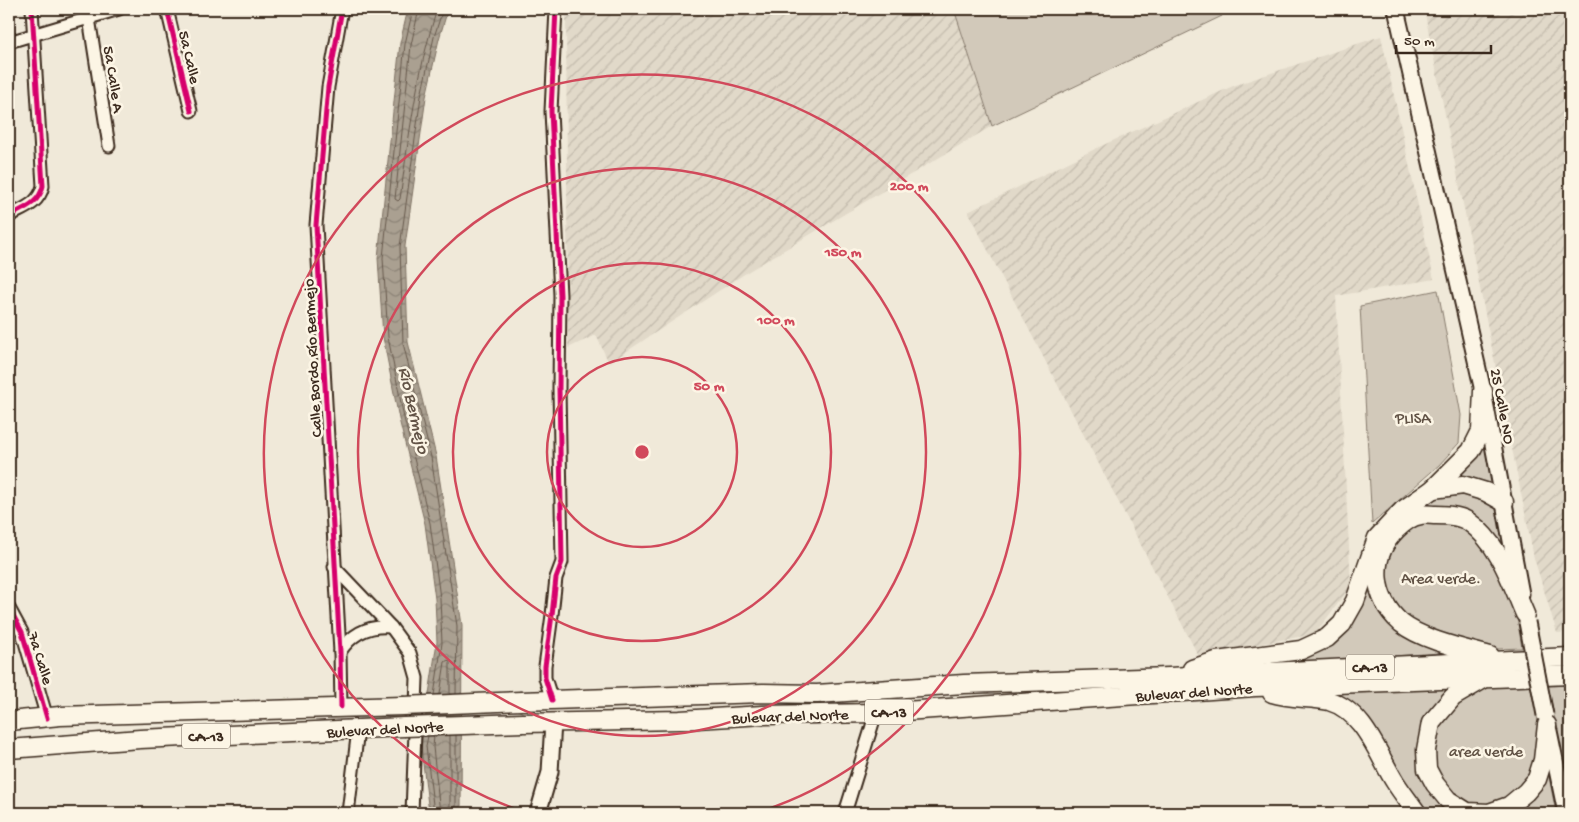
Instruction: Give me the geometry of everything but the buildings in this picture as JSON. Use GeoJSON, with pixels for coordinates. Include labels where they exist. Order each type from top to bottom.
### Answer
{"type":"FeatureCollection","features":[{"type":"Feature","properties":{"kind":"highway"},"geometry":{"type":"LineString","coordinates":[[1169,677],[1216,661],[1301,650],[1327,638],[1342,624],[1355,601],[1377,538],[1403,510],[1433,489],[1471,451],[1481,431],[1484,391]]}},
{"type":"Feature","properties":{"kind":"highway"},"geometry":{"type":"LineString","coordinates":[[1433,489],[1463,485],[1486,492],[1504,502]]}},
{"type":"Feature","properties":{"kind":"highway"},"geometry":{"type":"LineString","coordinates":[[1505,660],[1446,644],[1421,634],[1403,624],[1388,610],[1377,583],[1378,558],[1388,538],[1404,522],[1420,515],[1446,514],[1468,520],[1487,538],[1503,563],[1526,618]]}},
{"type":"Feature","properties":{"kind":"highway","name":"Bulevar del Norte"},"geometry":{"type":"LineString","coordinates":[[9,721],[341,707],[763,693],[817,694],[964,684],[1169,677],[1570,657]]}},
{"type":"Feature","properties":{"kind":"highway","name":"Bulevar del Norte"},"geometry":{"type":"LineString","coordinates":[[9,749],[140,739],[404,727],[680,720],[763,715],[876,712],[1255,687],[1570,675]]}},
{"type":"Feature","properties":{"kind":"highway"},"geometry":{"type":"LineString","coordinates":[[1486,678],[1453,697],[1431,723],[1426,750],[1427,768],[1435,784],[1448,800],[1466,812],[1489,813],[1509,806],[1526,792],[1537,779],[1543,760],[1546,720]]}},
{"type":"Feature","properties":{"kind":"highway"},"geometry":{"type":"LineString","coordinates":[[1255,687],[1286,697],[1330,702],[1351,714],[1370,736],[1394,782],[1417,813]]}},
{"type":"Feature","properties":{"kind":"main road","name":"25 Calle NO"},"geometry":{"type":"LineString","coordinates":[[1396,9],[1484,391],[1526,618],[1566,813]]}},
{"type":"Feature","properties":{"kind":"main road"},"geometry":{"type":"LineString","coordinates":[[538,813],[550,772],[553,722]]}},
{"type":"Feature","properties":{"kind":"street"},"geometry":{"type":"LineString","coordinates":[[9,216],[37,201],[43,186],[32,35],[32,9]]}},
{"type":"Feature","properties":{"kind":"street"},"geometry":{"type":"LineString","coordinates":[[9,42],[119,9]]}},
{"type":"Feature","properties":{"kind":"street","name":"5a Calle"},"geometry":{"type":"LineString","coordinates":[[167,9],[191,111]]}},
{"type":"Feature","properties":{"kind":"street","name":"Calle Bordo Río Bermejo"},"geometry":{"type":"LineString","coordinates":[[341,707],[340,652],[316,225],[328,87],[342,9]]}},
{"type":"Feature","properties":{"kind":"street"},"geometry":{"type":"LineString","coordinates":[[552,700],[545,678],[545,666],[556,578],[562,562],[559,388],[560,295],[551,111],[556,9]]}},
{"type":"Feature","properties":{"kind":"street","name":"5a Calle A"},"geometry":{"type":"LineString","coordinates":[[89,18],[109,146]]}},
{"type":"Feature","properties":{"kind":"street"},"geometry":{"type":"LineString","coordinates":[[334,567],[391,627],[410,653],[418,678],[412,813]]}},
{"type":"Feature","properties":{"kind":"street","name":"7a Calle"},"geometry":{"type":"LineString","coordinates":[[9,608],[22,632],[47,718]]}},
{"type":"Feature","properties":{"kind":"street"},"geometry":{"type":"LineString","coordinates":[[340,652],[345,644],[361,631],[371,627],[391,627]]}},
{"type":"Feature","properties":{"kind":"street"},"geometry":{"type":"LineString","coordinates":[[845,813],[876,712]]}},
{"type":"Feature","properties":{"kind":"street"},"geometry":{"type":"LineString","coordinates":[[348,813],[358,729]]}},
{"type":"Feature","properties":{"kind":"shaded area"},"geometry":{"type":"Polygon","coordinates":[[[566,9],[954,9],[992,126],[749,271],[609,363],[596,335],[568,348],[566,9]]]}},
{"type":"Feature","properties":{"kind":"shaded area"},"geometry":{"type":"Polygon","coordinates":[[[1424,9],[1570,9],[1570,632],[1557,633],[1534,558],[1424,9]]]}},
{"type":"Feature","properties":{"kind":"shaded area"},"geometry":{"type":"Polygon","coordinates":[[[1381,36],[1434,279],[1336,296],[1351,586],[1315,634],[1198,655],[968,212],[1099,147],[1233,86],[1381,36]]]}},
{"type":"Feature","properties":{"kind":"green space"},"geometry":{"type":"Polygon","coordinates":[[[954,9],[1220,9],[1222,16],[992,126],[954,9]]]}},
{"type":"Feature","properties":{"kind":"green space","name":"PLISA"},"geometry":{"type":"Polygon","coordinates":[[[1438,290],[1461,415],[1459,443],[1439,465],[1372,524],[1360,306],[1438,290]]]}},
{"type":"Feature","properties":{"kind":"green space"},"geometry":{"type":"Polygon","coordinates":[[[1484,437],[1494,490],[1447,482],[1484,437]]]}},
{"type":"Feature","properties":{"kind":"green space"},"geometry":{"type":"Polygon","coordinates":[[[1462,490],[1497,504],[1507,561],[1491,535],[1408,513],[1436,494],[1462,490]]]}},
{"type":"Feature","properties":{"kind":"green space","name":"Area verde."},"geometry":{"type":"Polygon","coordinates":[[[1427,520],[1464,525],[1484,544],[1515,605],[1522,648],[1496,649],[1449,638],[1405,619],[1383,583],[1383,561],[1405,530],[1427,520]]]}},
{"type":"Feature","properties":{"kind":"green space"},"geometry":{"type":"Polygon","coordinates":[[[1369,569],[1385,615],[1458,652],[1229,666],[1332,641],[1369,569]]]}},
{"type":"Feature","properties":{"kind":"green space"},"geometry":{"type":"Polygon","coordinates":[[[1570,685],[1570,793],[1548,686],[1570,685]]]}},
{"type":"Feature","properties":{"kind":"green space","name":"area verde"},"geometry":{"type":"Polygon","coordinates":[[[1531,686],[1541,737],[1531,777],[1519,790],[1490,807],[1469,807],[1452,795],[1441,781],[1432,759],[1437,726],[1453,706],[1482,687],[1531,686]]]}},
{"type":"Feature","properties":{"kind":"green space","name":"area verde"},"geometry":{"type":"Polygon","coordinates":[[[1457,688],[1421,746],[1459,813],[1427,813],[1419,807],[1374,731],[1301,694],[1457,688]]]}},
{"type":"Feature","properties":{"kind":"green space","name":"area verde"},"geometry":{"type":"Polygon","coordinates":[[[1547,766],[1556,813],[1503,813],[1547,766]]]}},
{"type":"Feature","properties":{"kind":"water","name":"Río Bermejo"},"geometry":{"type":"Polygon","coordinates":[[[408,9],[448,9],[426,97],[405,246],[408,342],[436,456],[462,625],[461,813],[429,813],[421,746],[437,642],[435,599],[425,524],[399,419],[383,337],[378,258],[400,43],[408,9]]]}},
{"type":"Feature","properties":{"kind":"cycle path"},"geometry":{"type":"LineString","coordinates":[[9,216],[34,201],[43,186],[32,9]]}},
{"type":"Feature","properties":{"kind":"cycle path"},"geometry":{"type":"LineString","coordinates":[[167,9],[191,111]]}},
{"type":"Feature","properties":{"kind":"cycle path"},"geometry":{"type":"LineString","coordinates":[[341,707],[340,652],[316,225],[328,87],[342,9]]}},
{"type":"Feature","properties":{"kind":"cycle path"},"geometry":{"type":"LineString","coordinates":[[552,700],[545,678],[545,666],[556,578],[562,562],[559,388],[560,295],[551,111],[556,9]]}},
{"type":"Feature","properties":{"kind":"cycle path"},"geometry":{"type":"LineString","coordinates":[[9,608],[22,632],[47,718]]}}]}
